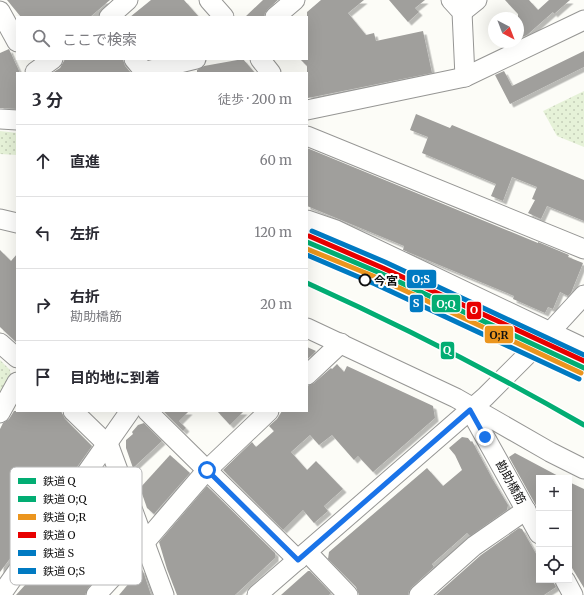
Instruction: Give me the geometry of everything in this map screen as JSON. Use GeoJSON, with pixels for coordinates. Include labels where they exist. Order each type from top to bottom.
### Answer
{"type":"FeatureCollection","features":[{"type":"Feature","properties":{"kind":"street"},"geometry":{"type":"LineString","coordinates":[[110,16],[128,0]]}},
{"type":"Feature","properties":{"kind":"street"},"geometry":{"type":"LineString","coordinates":[[208,0],[223,16]]}},
{"type":"Feature","properties":{"kind":"street"},"geometry":{"type":"LineString","coordinates":[[276,16],[295,0]]}},
{"type":"Feature","properties":{"kind":"street"},"geometry":{"type":"LineString","coordinates":[[465,77],[457,6],[477,0]]}},
{"type":"Feature","properties":{"kind":"street"},"geometry":{"type":"LineString","coordinates":[[0,11],[10,40]]}},
{"type":"Feature","properties":{"kind":"street"},"geometry":{"type":"LineString","coordinates":[[308,110],[465,77],[584,20]]}},
{"type":"Feature","properties":{"kind":"street"},"geometry":{"type":"LineString","coordinates":[[33,68],[50,60]]}},
{"type":"Feature","properties":{"kind":"street"},"geometry":{"type":"LineString","coordinates":[[135,60],[143,70],[147,71],[192,60]]}},
{"type":"Feature","properties":{"kind":"street"},"geometry":{"type":"LineString","coordinates":[[261,60],[270,72]]}},
{"type":"Feature","properties":{"kind":"street"},"geometry":{"type":"LineString","coordinates":[[0,119],[16,120]]}},
{"type":"Feature","properties":{"kind":"street"},"geometry":{"type":"LineString","coordinates":[[308,136],[584,249]]}},
{"type":"Feature","properties":{"kind":"street"},"geometry":{"type":"LineString","coordinates":[[0,219],[16,223]]}},
{"type":"Feature","properties":{"kind":"street"},"geometry":{"type":"LineString","coordinates":[[308,220],[336,230],[584,348]]}},
{"type":"Feature","properties":{"kind":"street"},"geometry":{"type":"LineString","coordinates":[[257,595],[497,387],[584,295]]}},
{"type":"Feature","properties":{"kind":"street"},"geometry":{"type":"LineString","coordinates":[[308,328],[456,398],[472,409],[584,469]]}},
{"type":"Feature","properties":{"kind":"street"},"geometry":{"type":"LineString","coordinates":[[0,343],[16,357]]}},
{"type":"Feature","properties":{"kind":"street"},"geometry":{"type":"LineString","coordinates":[[308,374],[341,343]]}},
{"type":"Feature","properties":{"kind":"street"},"geometry":{"type":"LineString","coordinates":[[0,413],[16,384]]}},
{"type":"Feature","properties":{"kind":"street","name":"勘助橋筋"},"geometry":{"type":"LineString","coordinates":[[472,409],[536,528]]}},
{"type":"Feature","properties":{"kind":"street"},"geometry":{"type":"LineString","coordinates":[[74,412],[109,446],[117,467]]}},
{"type":"Feature","properties":{"kind":"street"},"geometry":{"type":"LineString","coordinates":[[91,467],[129,412]]}},
{"type":"Feature","properties":{"kind":"street"},"geometry":{"type":"LineString","coordinates":[[148,412],[207,470],[348,595]]}},
{"type":"Feature","properties":{"kind":"street"},"geometry":{"type":"LineString","coordinates":[[142,545],[207,470],[268,412]]}},
{"type":"Feature","properties":{"kind":"street"},"geometry":{"type":"LineString","coordinates":[[419,595],[474,546],[526,510]]}},
{"type":"Feature","properties":{"kind":"street"},"geometry":{"type":"LineString","coordinates":[[142,534],[164,595]]}},
{"type":"Feature","properties":{"kind":"street"},"geometry":{"type":"LineString","coordinates":[[3,591],[10,581]]}},
{"type":"Feature","properties":{"kind":"street"},"geometry":{"type":"LineString","coordinates":[[567,583],[573,595]]}},
{"type":"Feature","properties":{"kind":"street"},"geometry":{"type":"LineString","coordinates":[[96,595],[105,585]]}},
{"type":"Feature","properties":{"kind":"green space"},"geometry":{"type":"Polygon","coordinates":[[[584,91],[584,147],[557,136],[543,111],[584,91]]]}},
{"type":"Feature","properties":{"kind":"green space"},"geometry":{"type":"Polygon","coordinates":[[[0,131],[16,133],[16,155],[0,154],[0,131]]]}},
{"type":"Feature","properties":{"kind":"green space"},"geometry":{"type":"Polygon","coordinates":[[[0,360],[10,370],[11,378],[0,400],[0,360]]]}},
{"type":"Feature","properties":{"kind":"building"},"geometry":{"type":"Polygon","coordinates":[[[7,0],[110,0],[91,16],[20,16],[7,0]]]}},
{"type":"Feature","properties":{"kind":"building"},"geometry":{"type":"Polygon","coordinates":[[[151,0],[184,0],[198,16],[131,16],[151,0]]]}},
{"type":"Feature","properties":{"kind":"building"},"geometry":{"type":"Polygon","coordinates":[[[263,0],[278,0],[268,9],[264,16],[246,16],[263,0]]]}},
{"type":"Feature","properties":{"kind":"building"},"geometry":{"type":"Polygon","coordinates":[[[321,0],[364,0],[348,13],[366,35],[374,33],[376,41],[423,31],[432,73],[308,98],[307,66],[301,60],[308,60],[307,12],[321,0]]]}},
{"type":"Feature","properties":{"kind":"building"},"geometry":{"type":"Polygon","coordinates":[[[389,0],[425,0],[415,8],[419,12],[408,22],[389,0]]]}},
{"type":"Feature","properties":{"kind":"building"},"geometry":{"type":"Polygon","coordinates":[[[505,0],[529,0],[538,10],[549,0],[570,0],[524,36],[524,12],[516,12],[505,0]]]}},
{"type":"Feature","properties":{"kind":"building"},"geometry":{"type":"Polygon","coordinates":[[[9,49],[20,72],[16,72],[16,109],[0,108],[0,53],[9,49]]]}},
{"type":"Feature","properties":{"kind":"building"},"geometry":{"type":"Polygon","coordinates":[[[584,51],[584,67],[510,104],[495,75],[504,71],[512,86],[584,51]]]}},
{"type":"Feature","properties":{"kind":"building"},"geometry":{"type":"Polygon","coordinates":[[[64,60],[123,60],[125,66],[130,72],[54,72],[60,68],[64,60]]]}},
{"type":"Feature","properties":{"kind":"building"},"geometry":{"type":"Polygon","coordinates":[[[244,60],[254,72],[197,72],[197,70],[204,66],[244,60]]]}},
{"type":"Feature","properties":{"kind":"building"},"geometry":{"type":"Polygon","coordinates":[[[416,114],[450,128],[452,125],[584,180],[584,221],[547,206],[541,219],[528,213],[535,200],[532,199],[537,187],[512,177],[503,201],[491,196],[496,184],[422,153],[428,137],[410,130],[416,114]]]}},
{"type":"Feature","properties":{"kind":"building"},"geometry":{"type":"Polygon","coordinates":[[[308,148],[538,242],[569,255],[568,257],[583,263],[571,293],[568,296],[560,292],[553,309],[548,307],[545,313],[513,299],[514,296],[403,250],[404,246],[308,206],[308,148]]]}},
{"type":"Feature","properties":{"kind":"building"},"geometry":{"type":"Polygon","coordinates":[[[0,250],[11,261],[16,255],[16,342],[0,327],[0,250]]]}},
{"type":"Feature","properties":{"kind":"building"},"geometry":{"type":"Polygon","coordinates":[[[308,347],[316,351],[308,359],[308,347]]]}},
{"type":"Feature","properties":{"kind":"building"},"geometry":{"type":"Polygon","coordinates":[[[337,364],[344,372],[347,366],[433,406],[435,418],[373,472],[358,456],[354,460],[332,435],[319,445],[310,435],[291,452],[307,470],[316,461],[343,489],[324,506],[328,511],[314,523],[303,510],[283,530],[223,470],[252,442],[256,447],[274,431],[269,426],[277,419],[281,412],[308,412],[308,386],[314,383],[331,368],[332,369],[337,364]]]}},
{"type":"Feature","properties":{"kind":"building"},"geometry":{"type":"Polygon","coordinates":[[[14,411],[62,412],[65,419],[92,446],[77,467],[10,467],[10,558],[0,572],[0,429],[3,423],[9,419],[14,411]]]}},
{"type":"Feature","properties":{"kind":"building"},"geometry":{"type":"Polygon","coordinates":[[[164,412],[188,412],[179,421],[186,428],[183,431],[164,412]]]}},
{"type":"Feature","properties":{"kind":"building"},"geometry":{"type":"Polygon","coordinates":[[[218,412],[243,412],[230,425],[218,412]]]}},
{"type":"Feature","properties":{"kind":"building"},"geometry":{"type":"Polygon","coordinates":[[[144,423],[162,441],[133,467],[126,448],[126,440],[133,434],[132,432],[138,425],[144,423]]]}},
{"type":"Feature","properties":{"kind":"building"},"geometry":{"type":"Polygon","coordinates":[[[462,437],[468,438],[471,442],[472,441],[508,505],[507,510],[470,536],[467,533],[432,564],[434,567],[412,587],[408,595],[359,595],[356,587],[328,559],[329,552],[427,468],[443,486],[462,470],[455,455],[449,448],[462,437]]]}},
{"type":"Feature","properties":{"kind":"building"},"geometry":{"type":"Polygon","coordinates":[[[515,453],[556,475],[536,475],[536,506],[509,457],[515,453]]]}},
{"type":"Feature","properties":{"kind":"building"},"geometry":{"type":"Polygon","coordinates":[[[170,455],[190,473],[154,514],[147,508],[142,494],[142,486],[170,455]]]}},
{"type":"Feature","properties":{"kind":"building"},"geometry":{"type":"Polygon","coordinates":[[[572,483],[584,489],[584,588],[572,568],[572,483]]]}},
{"type":"Feature","properties":{"kind":"building"},"geometry":{"type":"Polygon","coordinates":[[[207,486],[275,553],[275,558],[235,595],[177,595],[159,542],[207,486]]]}},
{"type":"Feature","properties":{"kind":"building"},"geometry":{"type":"Polygon","coordinates":[[[519,528],[522,529],[536,554],[536,583],[554,583],[556,587],[544,595],[436,595],[481,555],[519,528]]]}},
{"type":"Feature","properties":{"kind":"building"},"geometry":{"type":"Polygon","coordinates":[[[142,570],[151,595],[119,595],[127,585],[142,585],[142,570]]]}},
{"type":"Feature","properties":{"kind":"building"},"geometry":{"type":"Polygon","coordinates":[[[308,571],[310,571],[331,593],[329,595],[281,595],[308,571]]]}},
{"type":"Feature","properties":{"kind":"building"},"geometry":{"type":"Polygon","coordinates":[[[25,585],[91,585],[85,595],[16,595],[25,585]]]}},
{"type":"Feature","properties":{"kind":"rail line","name":"O;S"},"geometry":{"type":"LineString","coordinates":[[312,231],[385,262],[584,355]]}},
{"type":"Feature","properties":{"kind":"rail line","name":"O"},"geometry":{"type":"LineString","coordinates":[[309,236],[383,268],[584,361]]}},
{"type":"Feature","properties":{"kind":"rail line","name":"O;Q"},"geometry":{"type":"LineString","coordinates":[[308,242],[380,273],[584,368]]}},
{"type":"Feature","properties":{"kind":"rail line","name":"O;R"},"geometry":{"type":"LineString","coordinates":[[308,249],[378,278],[581,373]]}},
{"type":"Feature","properties":{"kind":"rail line","name":"S"},"geometry":{"type":"LineString","coordinates":[[308,255],[375,284],[579,379]]}},
{"type":"Feature","properties":{"kind":"rail line","name":"Q"},"geometry":{"type":"LineString","coordinates":[[308,283],[378,316],[447,351],[584,425]]}},
{"type":"Feature","properties":{"kind":"place","name":"今宮"},"geometry":{"type":"Point","coordinates":[365,280]}},
{"type":"Feature","properties":{"kind":"route"},"geometry":{"type":"LineString","coordinates":[[207,470],[298,560],[470,410],[485,437]]}}]}
